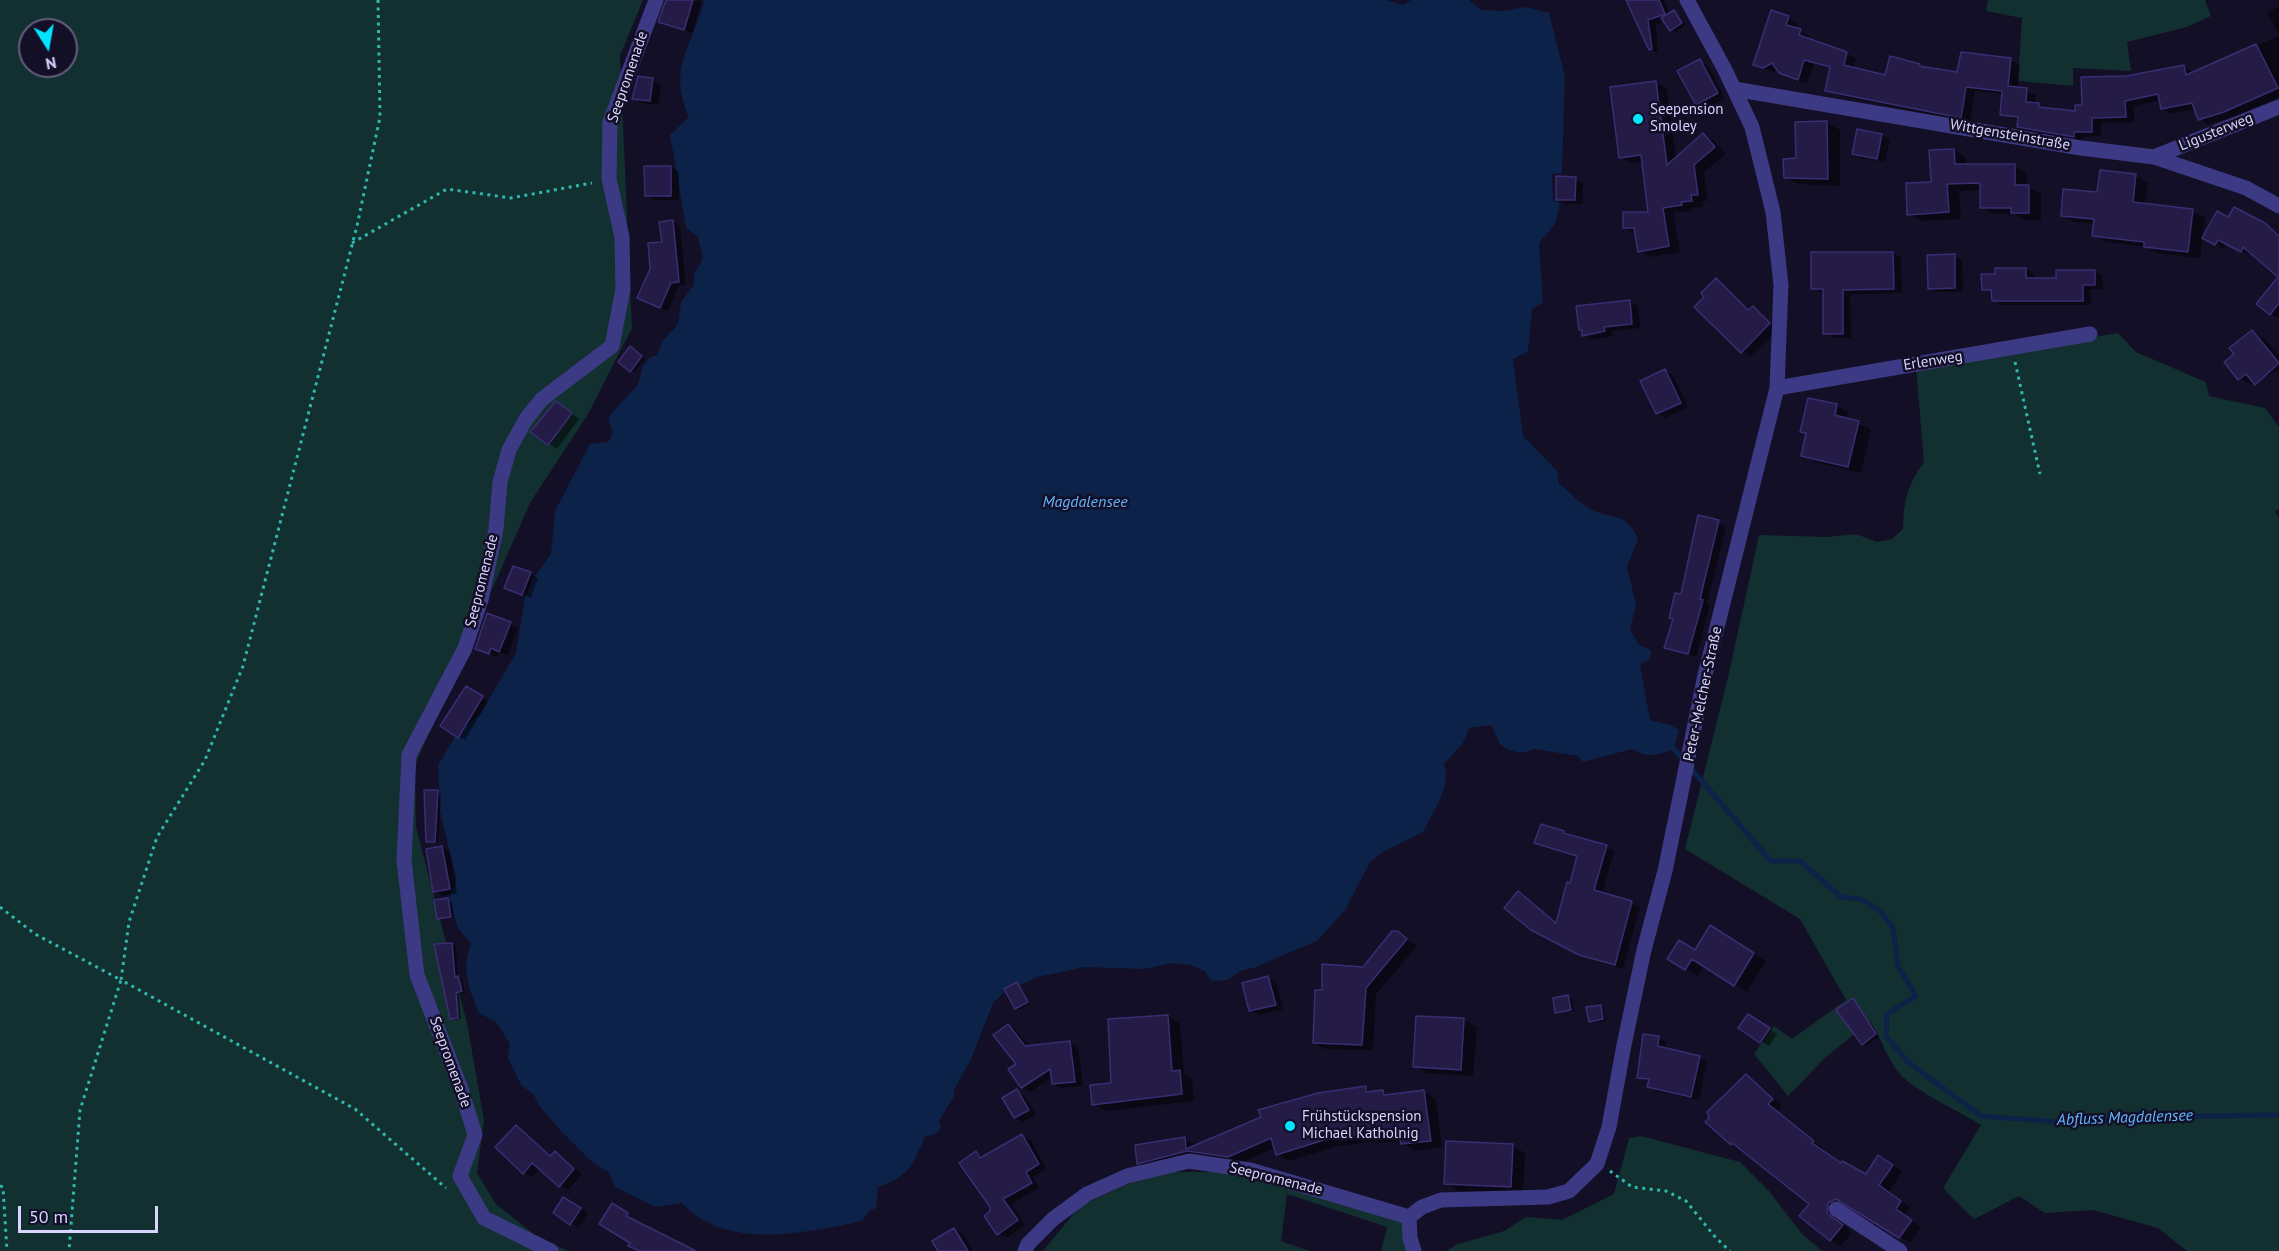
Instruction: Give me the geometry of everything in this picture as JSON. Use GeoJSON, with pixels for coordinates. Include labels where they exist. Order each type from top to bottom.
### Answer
{"type":"FeatureCollection","features":[{"type":"Feature","properties":{"kind":"street","name":"Seepromenade"},"geometry":{"type":"LineString","coordinates":[[551,1251],[484,1218],[460,1176],[475,1135],[461,1089],[417,975],[404,860],[408,755],[465,648],[478,610],[495,529],[500,482],[509,450],[526,419],[542,399],[612,346],[623,278],[622,237],[609,179],[610,122],[656,0]]}},
{"type":"Feature","properties":{"kind":"street","name":"Peter-Melcher-Straße"},"geometry":{"type":"LineString","coordinates":[[1409,1217],[1422,1207],[1441,1200],[1548,1197],[1569,1191],[1597,1164],[1609,1127],[1641,963],[1665,871],[1705,675],[1777,388],[1781,285],[1773,212],[1752,127],[1687,0]]}},
{"type":"Feature","properties":{"kind":"street","name":"Wittgensteinstraße"},"geometry":{"type":"LineString","coordinates":[[1734,88],[2081,148],[2154,157],[2246,188],[2279,206]]}},
{"type":"Feature","properties":{"kind":"street","name":"Ligusterweg"},"geometry":{"type":"LineString","coordinates":[[2154,157],[2279,107]]}},
{"type":"Feature","properties":{"kind":"street","name":"Erlenweg"},"geometry":{"type":"LineString","coordinates":[[1777,388],[2090,334]]}},
{"type":"Feature","properties":{"kind":"street","name":"Seepromenade"},"geometry":{"type":"LineString","coordinates":[[1025,1251],[1028,1244],[1053,1219],[1087,1194],[1127,1176],[1189,1161],[1250,1170],[1409,1217]]}},
{"type":"Feature","properties":{"kind":"street"},"geometry":{"type":"LineString","coordinates":[[1836,1209],[1900,1251]]}},
{"type":"Feature","properties":{"kind":"street"},"geometry":{"type":"LineString","coordinates":[[1409,1217],[1410,1238],[1414,1251]]}},
{"type":"Feature","properties":{"kind":"path"},"geometry":{"type":"LineString","coordinates":[[69,1251],[80,1110],[121,980],[129,922],[157,837],[205,760],[243,666],[352,243],[380,117],[378,0]]}},
{"type":"Feature","properties":{"kind":"path"},"geometry":{"type":"LineString","coordinates":[[352,243],[447,189],[511,198],[609,179]]}},
{"type":"Feature","properties":{"kind":"path"},"geometry":{"type":"LineString","coordinates":[[2012,348],[2040,474]]}},
{"type":"Feature","properties":{"kind":"path"},"geometry":{"type":"LineString","coordinates":[[0,907],[35,934],[354,1109],[448,1190]]}},
{"type":"Feature","properties":{"kind":"path"},"geometry":{"type":"LineString","coordinates":[[1597,1164],[1632,1187],[1666,1191],[1686,1201],[1716,1238],[1730,1251]]}},
{"type":"Feature","properties":{"kind":"path"},"geometry":{"type":"LineString","coordinates":[[0,1186],[3,1187],[7,1251]]}},
{"type":"Feature","properties":{"kind":"green space"},"geometry":{"type":"Polygon","coordinates":[[[0,0],[643,0],[620,56],[632,328],[588,414],[530,503],[415,765],[416,827],[467,1023],[484,1120],[477,1173],[496,1204],[540,1239],[569,1251],[0,1251],[0,0]]]}},
{"type":"Feature","properties":{"kind":"green space"},"geometry":{"type":"Polygon","coordinates":[[[1988,0],[2205,0],[2211,16],[2187,27],[2127,42],[2131,71],[2073,68],[2073,86],[2018,81],[2022,18],[1986,11],[1988,0]]]}},
{"type":"Feature","properties":{"kind":"green space"},"geometry":{"type":"Polygon","coordinates":[[[2118,333],[2136,352],[2206,382],[2209,396],[2265,408],[2279,427],[2279,509],[2275,511],[2279,518],[2279,1251],[2187,1251],[2158,1228],[2093,1210],[2045,1213],[2019,1196],[1974,1219],[1943,1188],[1981,1125],[1930,1096],[1904,1078],[1893,1065],[1870,1021],[1826,1057],[1788,1096],[1754,1054],[1774,1026],[1792,1039],[1846,1000],[1800,919],[1685,849],[1729,673],[1759,535],[1827,537],[1856,534],[1877,542],[1892,539],[1903,529],[1908,494],[1924,462],[1916,367],[2118,333]]]}},
{"type":"Feature","properties":{"kind":"green space"},"geometry":{"type":"Polygon","coordinates":[[[1641,1136],[1740,1162],[1769,1191],[1802,1234],[1822,1251],[1446,1251],[1458,1244],[1504,1231],[1526,1217],[1562,1220],[1614,1194],[1629,1138],[1641,1136]]]}},
{"type":"Feature","properties":{"kind":"green space"},"geometry":{"type":"Polygon","coordinates":[[[1154,1172],[1247,1172],[1407,1224],[1413,1251],[1381,1251],[1387,1227],[1287,1194],[1281,1241],[1310,1251],[1043,1251],[1080,1206],[1154,1172]]]}},
{"type":"Feature","properties":{"kind":"water","name":"Magdalensee"},"geometry":{"type":"Polygon","coordinates":[[[704,0],[1387,0],[1403,5],[1411,0],[1469,0],[1481,10],[1503,11],[1526,7],[1549,13],[1565,76],[1562,173],[1552,174],[1553,200],[1560,203],[1555,224],[1539,243],[1543,302],[1532,309],[1528,351],[1513,359],[1523,436],[1557,471],[1559,484],[1587,507],[1621,519],[1634,531],[1638,539],[1627,567],[1636,605],[1630,629],[1639,645],[1651,650],[1650,659],[1640,665],[1650,720],[1679,730],[1674,749],[1663,753],[1648,755],[1632,749],[1583,762],[1578,756],[1535,749],[1521,753],[1509,750],[1500,744],[1491,725],[1469,728],[1463,743],[1444,764],[1446,781],[1444,790],[1423,832],[1381,853],[1370,862],[1345,910],[1317,941],[1256,967],[1240,971],[1228,980],[1211,981],[1205,971],[1191,965],[1172,963],[1144,969],[1085,967],[1038,977],[1003,993],[993,1003],[971,1059],[954,1090],[954,1096],[939,1121],[941,1128],[934,1135],[925,1136],[909,1169],[896,1179],[878,1187],[876,1208],[869,1211],[862,1221],[792,1233],[743,1233],[720,1228],[700,1218],[682,1203],[656,1207],[615,1187],[609,1172],[592,1162],[560,1130],[538,1104],[534,1095],[521,1085],[508,1058],[510,1044],[496,1022],[479,1013],[469,987],[466,971],[471,944],[458,928],[449,898],[457,881],[440,811],[438,765],[457,734],[480,714],[516,653],[525,598],[533,579],[551,554],[555,511],[590,444],[608,442],[613,433],[608,418],[638,384],[643,366],[650,357],[657,355],[662,342],[678,324],[681,302],[694,285],[694,274],[703,259],[698,237],[686,227],[670,135],[689,117],[680,84],[681,71],[704,0]]]}},
{"type":"Feature","properties":{"kind":"building"},"geometry":{"type":"Polygon","coordinates":[[[666,0],[693,0],[684,30],[658,22],[666,0]]]}},
{"type":"Feature","properties":{"kind":"building"},"geometry":{"type":"Polygon","coordinates":[[[1626,0],[1659,0],[1665,14],[1648,20],[1652,49],[1649,50],[1626,0]]]}},
{"type":"Feature","properties":{"kind":"building"},"geometry":{"type":"Polygon","coordinates":[[[1674,10],[1682,23],[1670,31],[1661,18],[1674,10]]]}},
{"type":"Feature","properties":{"kind":"building"},"geometry":{"type":"Polygon","coordinates":[[[1771,10],[1789,16],[1786,25],[1801,29],[1799,35],[1847,52],[1844,65],[1885,75],[1890,56],[1920,64],[1919,66],[1957,72],[1961,52],[2011,58],[2008,86],[2027,88],[2026,102],[2039,103],[2039,107],[2075,111],[2075,105],[2082,105],[2081,77],[2126,76],[2184,65],[2186,75],[2256,44],[2278,88],[2224,112],[2198,120],[2192,103],[2161,109],[2158,94],[2125,101],[2126,117],[2092,118],[2092,132],[2074,132],[2074,137],[2017,127],[2018,117],[2000,115],[2002,91],[1966,87],[1961,118],[1825,91],[1830,67],[1804,60],[1798,80],[1779,73],[1772,63],[1763,68],[1753,65],[1771,10]]]}},
{"type":"Feature","properties":{"kind":"building"},"geometry":{"type":"Polygon","coordinates":[[[1700,59],[1718,93],[1696,105],[1677,71],[1700,59]]]}},
{"type":"Feature","properties":{"kind":"building"},"geometry":{"type":"Polygon","coordinates":[[[638,76],[653,78],[650,101],[632,99],[638,76]]]}},
{"type":"Feature","properties":{"kind":"building"},"geometry":{"type":"Polygon","coordinates":[[[1656,81],[1667,165],[1703,133],[1715,147],[1694,165],[1698,195],[1691,195],[1692,201],[1681,202],[1682,205],[1663,208],[1669,246],[1638,252],[1634,228],[1623,228],[1623,212],[1648,212],[1641,155],[1619,158],[1610,87],[1656,81]]]}},
{"type":"Feature","properties":{"kind":"building"},"geometry":{"type":"Polygon","coordinates":[[[1827,121],[1828,179],[1784,178],[1783,159],[1796,158],[1795,122],[1827,121]]]}},
{"type":"Feature","properties":{"kind":"building"},"geometry":{"type":"Polygon","coordinates":[[[1857,129],[1882,134],[1877,159],[1852,154],[1857,129]]]}},
{"type":"Feature","properties":{"kind":"building"},"geometry":{"type":"Polygon","coordinates":[[[1954,149],[1955,164],[2015,164],[2015,185],[2029,185],[2029,213],[2011,213],[2011,208],[1980,208],[1980,184],[1977,183],[1947,184],[1949,212],[1907,215],[1906,183],[1931,182],[1929,150],[1954,149]]]}},
{"type":"Feature","properties":{"kind":"building"},"geometry":{"type":"Polygon","coordinates":[[[644,166],[671,166],[671,196],[645,196],[644,166]]]}},
{"type":"Feature","properties":{"kind":"building"},"geometry":{"type":"Polygon","coordinates":[[[2100,170],[2136,174],[2133,202],[2193,209],[2188,252],[2144,247],[2144,242],[2092,236],[2094,219],[2061,216],[2063,189],[2097,192],[2100,170]]]}},
{"type":"Feature","properties":{"kind":"building"},"geometry":{"type":"Polygon","coordinates":[[[1556,176],[1576,177],[1575,200],[1556,200],[1556,176]]]}},
{"type":"Feature","properties":{"kind":"building"},"geometry":{"type":"Polygon","coordinates":[[[2234,207],[2265,223],[2279,236],[2279,303],[2270,315],[2256,304],[2278,277],[2243,247],[2241,252],[2218,240],[2215,245],[2202,238],[2217,211],[2228,217],[2234,207]]]}},
{"type":"Feature","properties":{"kind":"building"},"geometry":{"type":"Polygon","coordinates":[[[673,220],[679,282],[671,283],[660,308],[637,298],[650,269],[648,243],[662,242],[659,222],[673,220]]]}},
{"type":"Feature","properties":{"kind":"building"},"geometry":{"type":"Polygon","coordinates":[[[1811,252],[1893,252],[1894,289],[1843,290],[1843,334],[1823,334],[1823,289],[1811,289],[1811,252]]]}},
{"type":"Feature","properties":{"kind":"building"},"geometry":{"type":"Polygon","coordinates":[[[1955,254],[1955,288],[1928,289],[1927,255],[1955,254]]]}},
{"type":"Feature","properties":{"kind":"building"},"geometry":{"type":"Polygon","coordinates":[[[1995,268],[2026,268],[2026,278],[2056,278],[2056,270],[2095,270],[2095,285],[2083,285],[2083,301],[1992,301],[1991,290],[1982,290],[1981,274],[1995,274],[1995,268]]]}},
{"type":"Feature","properties":{"kind":"building"},"geometry":{"type":"Polygon","coordinates":[[[1716,278],[1748,310],[1753,306],[1770,323],[1741,353],[1694,307],[1704,297],[1701,293],[1716,278]]]}},
{"type":"Feature","properties":{"kind":"building"},"geometry":{"type":"Polygon","coordinates":[[[1630,300],[1632,324],[1604,327],[1605,331],[1582,336],[1576,306],[1630,300]]]}},
{"type":"Feature","properties":{"kind":"building"},"geometry":{"type":"Polygon","coordinates":[[[2252,330],[2279,363],[2255,385],[2246,374],[2238,380],[2224,362],[2234,354],[2229,348],[2252,330]]]}},
{"type":"Feature","properties":{"kind":"building"},"geometry":{"type":"Polygon","coordinates":[[[630,346],[642,356],[630,372],[618,362],[630,346]]]}},
{"type":"Feature","properties":{"kind":"building"},"geometry":{"type":"Polygon","coordinates":[[[1665,369],[1681,403],[1656,414],[1640,381],[1665,369]]]}},
{"type":"Feature","properties":{"kind":"building"},"geometry":{"type":"Polygon","coordinates":[[[1808,398],[1837,404],[1835,415],[1859,421],[1848,467],[1801,456],[1806,433],[1800,432],[1808,398]]]}},
{"type":"Feature","properties":{"kind":"building"},"geometry":{"type":"Polygon","coordinates":[[[556,401],[572,413],[548,445],[530,432],[556,401]]]}},
{"type":"Feature","properties":{"kind":"building"},"geometry":{"type":"Polygon","coordinates":[[[1698,515],[1719,520],[1700,599],[1703,600],[1688,654],[1664,648],[1673,619],[1669,618],[1675,593],[1681,594],[1698,515]]]}},
{"type":"Feature","properties":{"kind":"building"},"geometry":{"type":"Polygon","coordinates":[[[513,566],[531,572],[522,595],[504,588],[513,566]]]}},
{"type":"Feature","properties":{"kind":"building"},"geometry":{"type":"Polygon","coordinates":[[[487,613],[511,622],[499,652],[491,648],[489,654],[475,649],[487,613]]]}},
{"type":"Feature","properties":{"kind":"building"},"geometry":{"type":"Polygon","coordinates":[[[466,686],[483,696],[458,738],[440,726],[466,686]]]}},
{"type":"Feature","properties":{"kind":"building"},"geometry":{"type":"Polygon","coordinates":[[[424,790],[438,790],[435,842],[426,842],[424,790]]]}},
{"type":"Feature","properties":{"kind":"building"},"geometry":{"type":"Polygon","coordinates":[[[1541,824],[1564,831],[1563,833],[1607,845],[1594,890],[1632,901],[1615,965],[1579,955],[1531,930],[1504,908],[1518,891],[1556,923],[1577,856],[1534,843],[1541,824]]]}},
{"type":"Feature","properties":{"kind":"building"},"geometry":{"type":"Polygon","coordinates":[[[442,846],[450,889],[433,892],[426,849],[442,846]]]}},
{"type":"Feature","properties":{"kind":"building"},"geometry":{"type":"Polygon","coordinates":[[[448,898],[451,917],[437,919],[434,900],[448,898]]]}},
{"type":"Feature","properties":{"kind":"building"},"geometry":{"type":"Polygon","coordinates":[[[1710,925],[1754,953],[1734,986],[1692,959],[1685,970],[1667,959],[1679,940],[1695,950],[1710,925]]]}},
{"type":"Feature","properties":{"kind":"building"},"geometry":{"type":"Polygon","coordinates":[[[1392,931],[1398,931],[1407,939],[1366,988],[1362,1045],[1313,1043],[1315,990],[1322,990],[1322,964],[1363,967],[1392,931]]]}},
{"type":"Feature","properties":{"kind":"building"},"geometry":{"type":"Polygon","coordinates":[[[452,943],[455,977],[458,976],[462,991],[456,993],[458,1018],[450,1019],[434,944],[452,943]]]}},
{"type":"Feature","properties":{"kind":"building"},"geometry":{"type":"Polygon","coordinates":[[[1268,976],[1276,1005],[1249,1011],[1242,983],[1268,976]]]}},
{"type":"Feature","properties":{"kind":"building"},"geometry":{"type":"Polygon","coordinates":[[[1017,982],[1028,1002],[1015,1009],[1004,989],[1017,982]]]}},
{"type":"Feature","properties":{"kind":"building"},"geometry":{"type":"Polygon","coordinates":[[[1568,995],[1571,1010],[1555,1013],[1553,998],[1568,995]]]}},
{"type":"Feature","properties":{"kind":"building"},"geometry":{"type":"Polygon","coordinates":[[[1853,998],[1876,1034],[1862,1045],[1836,1010],[1853,998]]]}},
{"type":"Feature","properties":{"kind":"building"},"geometry":{"type":"Polygon","coordinates":[[[1601,1005],[1603,1019],[1589,1022],[1586,1007],[1601,1005]]]}},
{"type":"Feature","properties":{"kind":"building"},"geometry":{"type":"Polygon","coordinates":[[[1748,1014],[1770,1028],[1760,1043],[1738,1028],[1748,1014]]]}},
{"type":"Feature","properties":{"kind":"building"},"geometry":{"type":"Polygon","coordinates":[[[1168,1015],[1172,1071],[1180,1070],[1182,1094],[1092,1105],[1090,1085],[1111,1083],[1108,1019],[1168,1015]]]}},
{"type":"Feature","properties":{"kind":"building"},"geometry":{"type":"Polygon","coordinates":[[[1416,1016],[1464,1018],[1461,1070],[1413,1067],[1416,1016]]]}},
{"type":"Feature","properties":{"kind":"building"},"geometry":{"type":"Polygon","coordinates":[[[1008,1024],[1025,1046],[1070,1041],[1075,1082],[1052,1084],[1050,1069],[1021,1088],[1008,1069],[1016,1064],[993,1035],[1008,1024]]]}},
{"type":"Feature","properties":{"kind":"building"},"geometry":{"type":"Polygon","coordinates":[[[1643,1034],[1659,1036],[1658,1046],[1700,1056],[1691,1097],[1647,1087],[1649,1079],[1637,1078],[1643,1034]]]}},
{"type":"Feature","properties":{"kind":"building"},"geometry":{"type":"Polygon","coordinates":[[[1746,1074],[1773,1099],[1768,1104],[1814,1141],[1812,1143],[1841,1163],[1842,1161],[1866,1174],[1878,1155],[1893,1165],[1879,1185],[1901,1201],[1896,1209],[1912,1220],[1899,1238],[1836,1199],[1828,1203],[1827,1213],[1843,1225],[1830,1241],[1799,1216],[1809,1204],[1732,1143],[1731,1145],[1705,1122],[1709,1118],[1707,1112],[1746,1074]]]}},
{"type":"Feature","properties":{"kind":"building"},"geometry":{"type":"Polygon","coordinates":[[[1366,1086],[1366,1092],[1383,1090],[1384,1095],[1424,1090],[1431,1141],[1401,1144],[1399,1133],[1367,1137],[1367,1134],[1324,1140],[1276,1155],[1271,1138],[1228,1157],[1187,1151],[1137,1164],[1135,1145],[1185,1137],[1186,1149],[1261,1117],[1258,1110],[1318,1093],[1366,1086]]]}},
{"type":"Feature","properties":{"kind":"building"},"geometry":{"type":"Polygon","coordinates":[[[1017,1089],[1029,1110],[1014,1118],[1002,1098],[1017,1089]]]}},
{"type":"Feature","properties":{"kind":"building"},"geometry":{"type":"Polygon","coordinates":[[[516,1125],[550,1156],[555,1151],[574,1169],[559,1187],[532,1163],[523,1174],[495,1147],[516,1125]]]}},
{"type":"Feature","properties":{"kind":"building"},"geometry":{"type":"Polygon","coordinates":[[[1022,1134],[1039,1164],[1026,1172],[1032,1183],[1003,1199],[1018,1220],[997,1235],[984,1216],[990,1211],[990,1207],[959,1163],[976,1151],[980,1158],[1022,1134]]]}},
{"type":"Feature","properties":{"kind":"building"},"geometry":{"type":"Polygon","coordinates":[[[1446,1141],[1513,1144],[1511,1187],[1444,1184],[1446,1141]]]}},
{"type":"Feature","properties":{"kind":"building"},"geometry":{"type":"Polygon","coordinates":[[[563,1197],[581,1208],[570,1225],[553,1213],[563,1197]]]}},
{"type":"Feature","properties":{"kind":"building"},"geometry":{"type":"Polygon","coordinates":[[[612,1203],[628,1213],[626,1216],[696,1251],[640,1251],[628,1246],[630,1243],[599,1224],[612,1203]]]}},
{"type":"Feature","properties":{"kind":"building"},"geometry":{"type":"Polygon","coordinates":[[[954,1228],[968,1251],[938,1251],[932,1241],[954,1228]]]}},
{"type":"Feature","properties":{"kind":"waterway","name":"Abfluss Magdalensee"},"geometry":{"type":"LineString","coordinates":[[1674,749],[1771,861],[1800,861],[1841,897],[1861,899],[1880,911],[1893,928],[1898,966],[1916,996],[1887,1014],[1886,1036],[1908,1062],[1981,1116],[2073,1123],[2129,1117],[2279,1115]]}},
{"type":"Feature","properties":{"kind":"place","name":"Seepension Smoley"},"geometry":{"type":"Point","coordinates":[1638,119]}},
{"type":"Feature","properties":{"kind":"place","name":"Frühstückspension Michael Katholnig"},"geometry":{"type":"Point","coordinates":[1290,1126]}}]}
